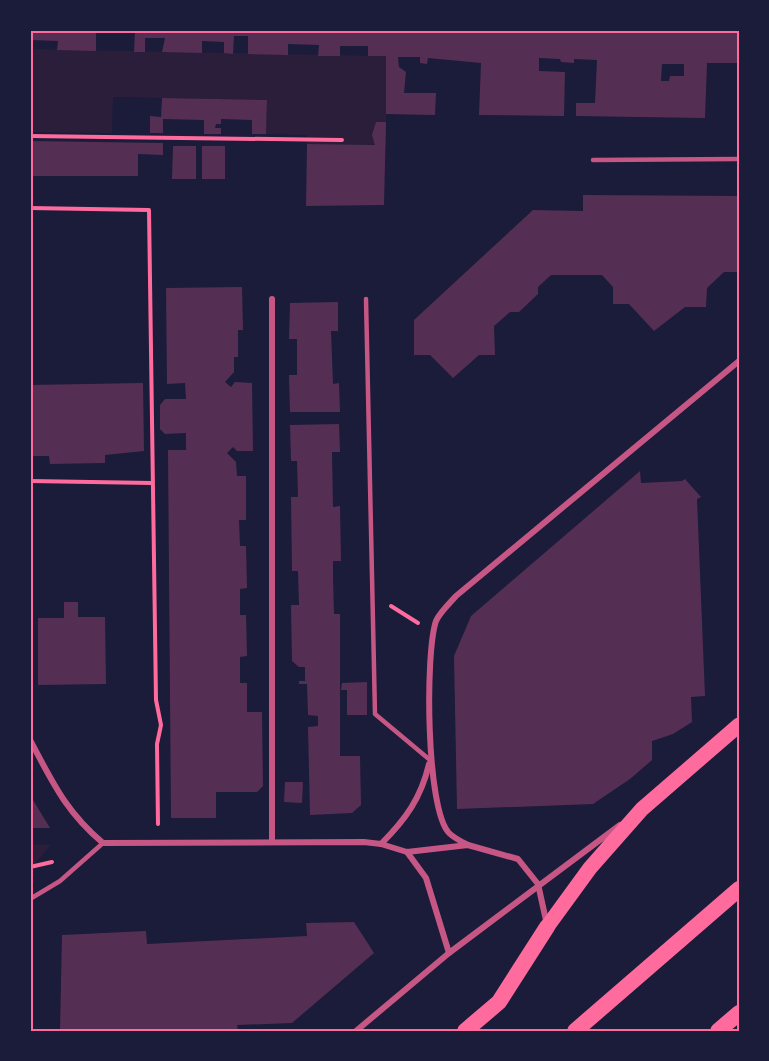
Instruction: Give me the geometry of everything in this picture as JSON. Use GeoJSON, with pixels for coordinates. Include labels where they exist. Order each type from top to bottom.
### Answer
{"type":"FeatureCollection","features":[{"type":"Feature","properties":{"kind":"highway"},"geometry":{"type":"LineString","coordinates":[[575,1031],[739,889]]}},
{"type":"Feature","properties":{"kind":"highway"},"geometry":{"type":"LineString","coordinates":[[465,1031],[499,1002],[548,927]]}},
{"type":"Feature","properties":{"kind":"highway"},"geometry":{"type":"LineString","coordinates":[[718,1031],[739,1013]]}},
{"type":"Feature","properties":{"kind":"main road"},"geometry":{"type":"LineString","coordinates":[[548,927],[590,868],[642,809],[739,725]]}},
{"type":"Feature","properties":{"kind":"street"},"geometry":{"type":"LineString","coordinates":[[272,298],[272,842]]}},
{"type":"Feature","properties":{"kind":"street"},"geometry":{"type":"LineString","coordinates":[[548,927],[538,884],[518,859],[468,845],[448,832],[441,818],[430,760],[430,649],[437,618],[456,596],[739,361]]}},
{"type":"Feature","properties":{"kind":"street"},"geometry":{"type":"LineString","coordinates":[[30,740],[64,804],[82,825],[103,843],[381,844],[407,852],[468,845]]}},
{"type":"Feature","properties":{"kind":"street"},"geometry":{"type":"LineString","coordinates":[[381,844],[412,811],[424,787],[430,760]]}},
{"type":"Feature","properties":{"kind":"street"},"geometry":{"type":"LineString","coordinates":[[356,1031],[449,952],[642,809]]}},
{"type":"Feature","properties":{"kind":"street"},"geometry":{"type":"LineString","coordinates":[[407,852],[426,878],[449,952]]}},
{"type":"Feature","properties":{"kind":"lane"},"geometry":{"type":"LineString","coordinates":[[593,160],[739,159]]}},
{"type":"Feature","properties":{"kind":"lane"},"geometry":{"type":"LineString","coordinates":[[366,298],[375,714],[430,760]]}},
{"type":"Feature","properties":{"kind":"lane"},"geometry":{"type":"LineString","coordinates":[[30,899],[60,881],[103,843]]}},
{"type":"Feature","properties":{"kind":"path"},"geometry":{"type":"LineString","coordinates":[[30,136],[342,140]]}},
{"type":"Feature","properties":{"kind":"path"},"geometry":{"type":"LineString","coordinates":[[30,208],[149,210],[156,700],[161,725],[157,744],[158,843]]}},
{"type":"Feature","properties":{"kind":"path"},"geometry":{"type":"LineString","coordinates":[[30,481],[153,483]]}},
{"type":"Feature","properties":{"kind":"path"},"geometry":{"type":"LineString","coordinates":[[372,595],[434,632]]}},
{"type":"Feature","properties":{"kind":"shaded area"},"geometry":{"type":"Polygon","coordinates":[[[30,49],[386,56],[386,145],[307,144],[307,135],[266,134],[267,100],[113,97],[112,133],[30,132],[30,49]]]}},
{"type":"Feature","properties":{"kind":"shaded area"},"geometry":{"type":"Polygon","coordinates":[[[30,844],[51,845],[30,869],[30,844]]]}},
{"type":"Feature","properties":{"kind":"building"},"geometry":{"type":"Polygon","coordinates":[[[30,30],[96,30],[96,51],[57,50],[58,41],[30,40],[30,30]]]}},
{"type":"Feature","properties":{"kind":"building"},"geometry":{"type":"Polygon","coordinates":[[[135,30],[739,30],[739,63],[707,63],[705,118],[576,116],[576,103],[595,103],[597,60],[574,59],[574,63],[561,62],[560,59],[539,58],[539,71],[565,72],[564,116],[479,115],[481,63],[428,58],[427,64],[420,63],[420,57],[398,57],[399,67],[406,72],[404,93],[436,93],[435,115],[386,114],[386,56],[368,56],[368,46],[340,46],[340,56],[318,56],[319,45],[288,44],[288,55],[248,54],[248,36],[234,36],[233,54],[224,53],[224,42],[202,41],[202,53],[162,52],[165,38],[145,38],[145,52],[134,52],[135,30]],[[662,64],[661,81],[669,81],[670,76],[684,76],[684,64],[662,64]]]}},
{"type":"Feature","properties":{"kind":"building"},"geometry":{"type":"Polygon","coordinates":[[[162,98],[267,100],[266,134],[252,134],[252,120],[221,119],[221,124],[216,124],[215,128],[221,128],[221,134],[204,134],[204,120],[163,119],[163,133],[150,133],[150,116],[161,117],[162,98]]]}},
{"type":"Feature","properties":{"kind":"building"},"geometry":{"type":"Polygon","coordinates":[[[376,122],[386,122],[384,205],[306,206],[307,144],[375,145],[372,135],[376,122]]]}},
{"type":"Feature","properties":{"kind":"building"},"geometry":{"type":"Polygon","coordinates":[[[30,141],[163,143],[163,155],[138,154],[138,176],[30,176],[30,141]]]}},
{"type":"Feature","properties":{"kind":"building"},"geometry":{"type":"Polygon","coordinates":[[[173,146],[196,146],[196,179],[172,179],[173,146]]]}},
{"type":"Feature","properties":{"kind":"building"},"geometry":{"type":"Polygon","coordinates":[[[202,146],[225,146],[225,179],[202,179],[202,146]]]}},
{"type":"Feature","properties":{"kind":"building"},"geometry":{"type":"Polygon","coordinates":[[[583,195],[739,196],[737,272],[724,272],[707,288],[706,307],[685,307],[654,331],[629,304],[613,304],[613,287],[602,275],[551,275],[538,287],[538,294],[519,312],[510,312],[494,326],[495,355],[479,355],[453,378],[430,355],[414,355],[414,320],[533,210],[583,211],[583,195]]]}},
{"type":"Feature","properties":{"kind":"building"},"geometry":{"type":"Polygon","coordinates":[[[242,287],[243,330],[238,330],[238,357],[234,357],[234,372],[225,382],[231,387],[235,382],[252,383],[253,451],[237,451],[233,447],[227,453],[236,462],[237,476],[246,476],[246,520],[239,520],[240,546],[246,546],[247,588],[240,589],[240,615],[246,615],[247,656],[240,657],[240,683],[247,683],[247,712],[262,712],[263,786],[257,792],[216,792],[216,818],[171,818],[168,450],[186,450],[186,433],[165,434],[160,429],[160,405],[165,399],[186,399],[185,383],[167,384],[166,288],[242,287]]]}},
{"type":"Feature","properties":{"kind":"building"},"geometry":{"type":"Polygon","coordinates":[[[338,302],[338,331],[331,331],[333,384],[339,383],[340,412],[290,412],[289,375],[297,375],[297,339],[289,339],[290,303],[338,302]]]}},
{"type":"Feature","properties":{"kind":"building"},"geometry":{"type":"Polygon","coordinates":[[[143,383],[144,451],[105,455],[105,463],[50,464],[49,456],[30,456],[30,385],[143,383]]]}},
{"type":"Feature","properties":{"kind":"building"},"geometry":{"type":"Polygon","coordinates":[[[339,424],[340,452],[332,452],[333,507],[340,506],[341,561],[333,561],[333,576],[334,614],[340,614],[340,756],[360,756],[361,805],[352,813],[310,815],[308,727],[318,726],[318,716],[308,715],[307,684],[299,684],[299,681],[305,681],[305,667],[299,667],[292,661],[291,605],[299,605],[298,571],[292,571],[291,497],[298,497],[297,461],[291,461],[290,425],[339,424]]]}},
{"type":"Feature","properties":{"kind":"building"},"geometry":{"type":"Polygon","coordinates":[[[640,471],[641,483],[685,479],[701,497],[697,499],[705,696],[691,697],[692,722],[673,734],[652,741],[652,760],[630,779],[593,804],[457,809],[454,656],[471,616],[640,471]]]}},
{"type":"Feature","properties":{"kind":"building"},"geometry":{"type":"Polygon","coordinates":[[[64,602],[78,602],[78,617],[105,617],[106,684],[38,685],[38,618],[64,618],[64,602]]]}},
{"type":"Feature","properties":{"kind":"building"},"geometry":{"type":"Polygon","coordinates":[[[367,682],[367,715],[347,715],[347,690],[341,690],[342,683],[367,682]]]}},
{"type":"Feature","properties":{"kind":"building"},"geometry":{"type":"Polygon","coordinates":[[[285,782],[303,782],[302,803],[284,802],[285,782]]]}},
{"type":"Feature","properties":{"kind":"building"},"geometry":{"type":"Polygon","coordinates":[[[30,795],[50,828],[30,828],[30,795]]]}},
{"type":"Feature","properties":{"kind":"building"},"geometry":{"type":"Polygon","coordinates":[[[354,922],[374,953],[292,1023],[237,1025],[238,1031],[60,1031],[62,935],[146,931],[147,944],[307,936],[306,923],[354,922]]]}}]}
